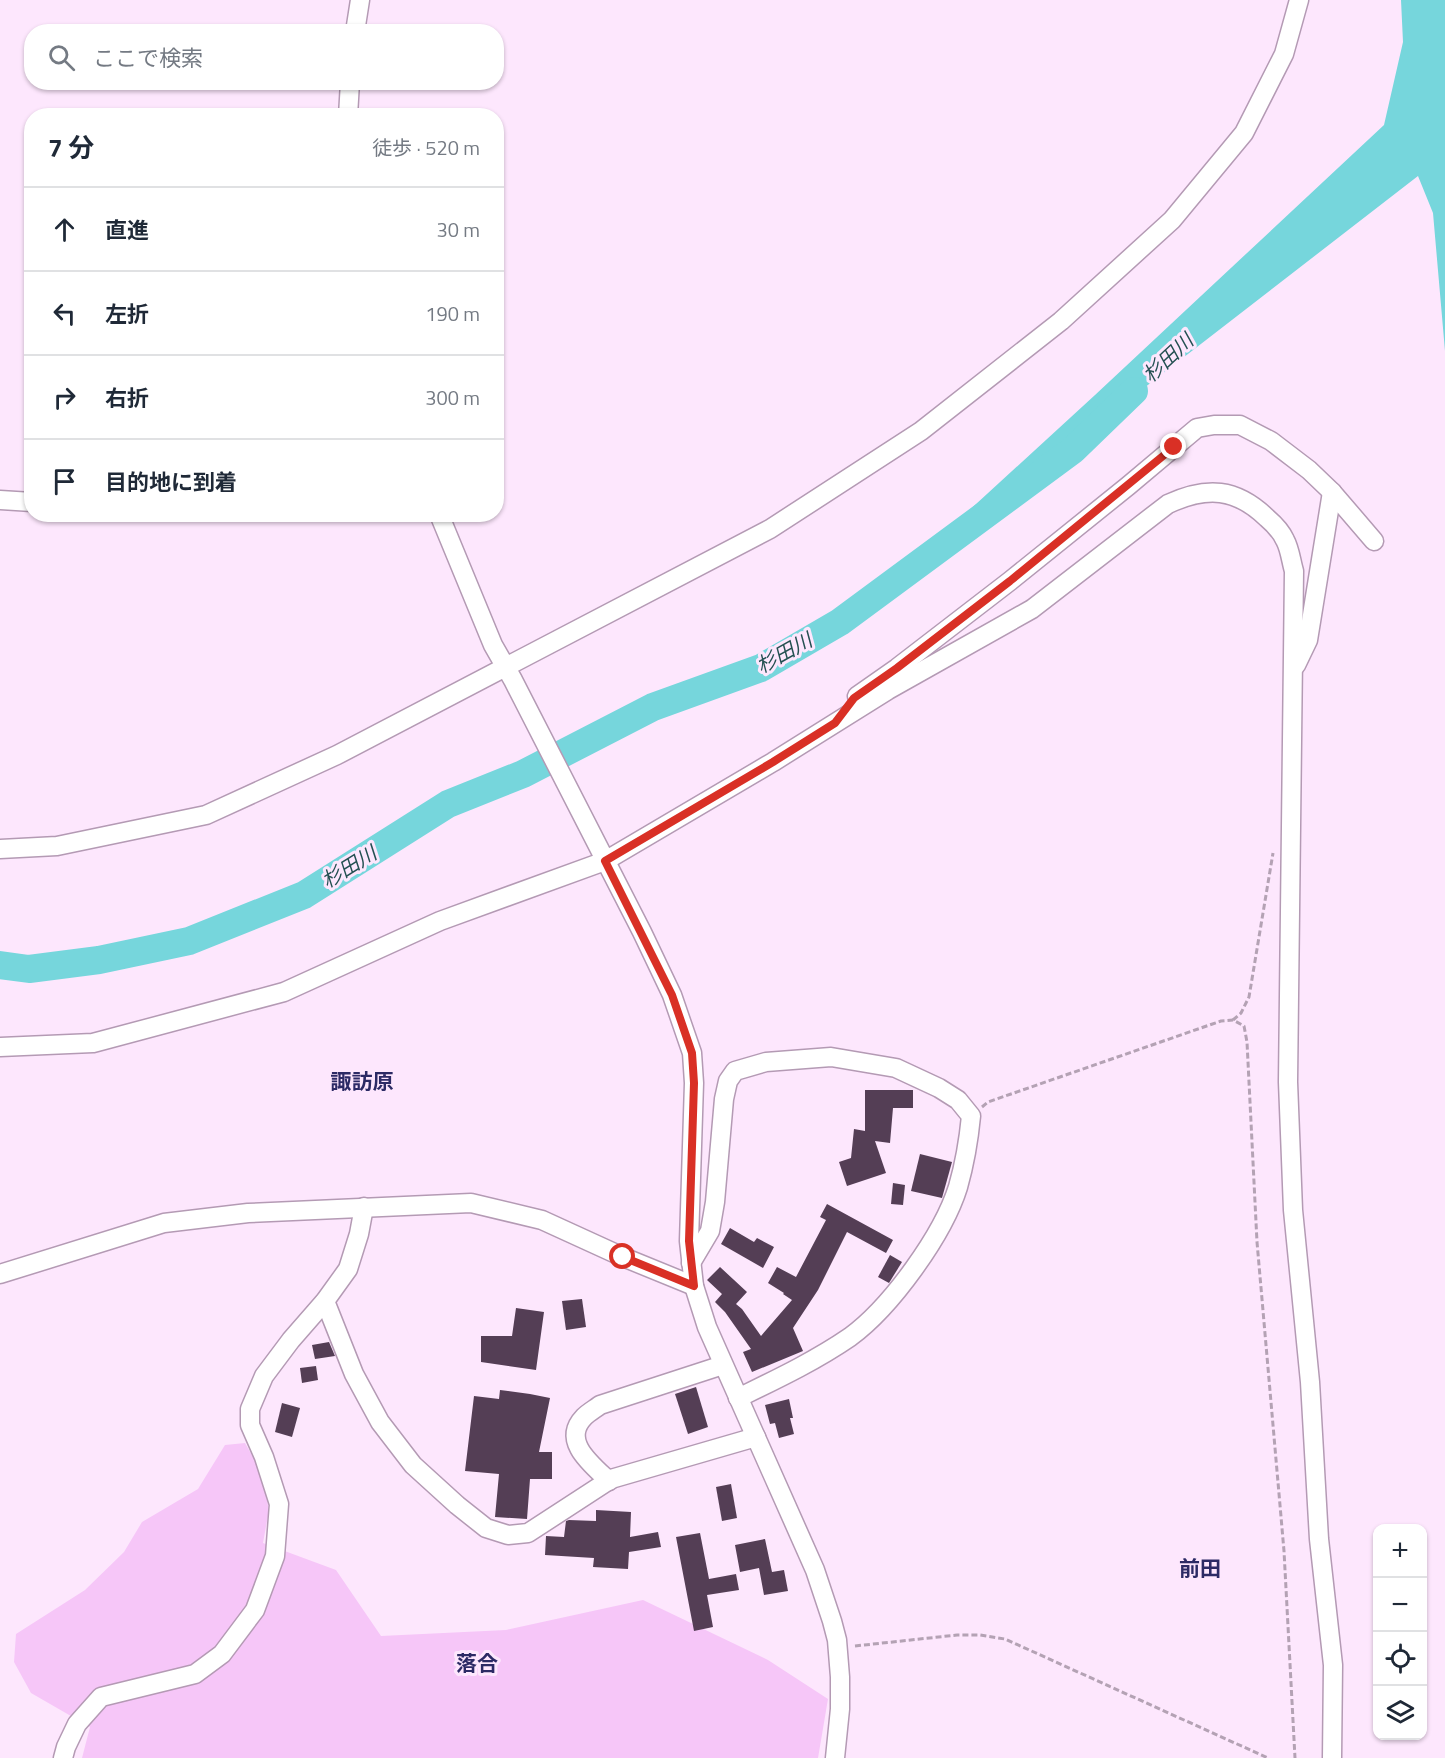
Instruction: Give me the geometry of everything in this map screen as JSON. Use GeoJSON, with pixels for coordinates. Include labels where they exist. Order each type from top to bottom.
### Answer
{"type":"FeatureCollection","features":[{"type":"Feature","properties":{"kind":"street"},"geometry":{"type":"LineString","coordinates":[[356,24],[360,0]]}},
{"type":"Feature","properties":{"kind":"street"},"geometry":{"type":"LineString","coordinates":[[0,849],[57,846],[206,814],[509,674],[770,530],[921,431],[1061,321],[1172,220],[1244,133],[1284,54],[1299,0]]}},
{"type":"Feature","properties":{"kind":"street"},"geometry":{"type":"LineString","coordinates":[[348,108],[350,90]]}},
{"type":"Feature","properties":{"kind":"street"},"geometry":{"type":"LineString","coordinates":[[835,723],[854,698],[897,668],[1010,581],[1197,428],[1214,425],[1240,425],[1271,441],[1309,470],[1332,492],[1374,541]]}},
{"type":"Feature","properties":{"kind":"street"},"geometry":{"type":"LineString","coordinates":[[0,1047],[93,1043],[284,992],[440,921],[605,861],[773,762],[888,690],[1032,609],[1168,504],[1186,495],[1211,492],[1235,496],[1257,509],[1276,526],[1286,541],[1294,571],[1288,1082],[1293,1210],[1310,1382],[1319,1539],[1333,1665],[1332,1758]]}},
{"type":"Feature","properties":{"kind":"street"},"geometry":{"type":"LineString","coordinates":[[1293,672],[1308,640],[1332,492]]}},
{"type":"Feature","properties":{"kind":"street"},"geometry":{"type":"LineString","coordinates":[[0,500],[24,502]]}},
{"type":"Feature","properties":{"kind":"street"},"geometry":{"type":"LineString","coordinates":[[442,522],[493,645],[672,995],[692,1053],[694,1083],[689,1241],[694,1286],[707,1327],[814,1570],[832,1621],[838,1648],[840,1709],[835,1758]]}},
{"type":"Feature","properties":{"kind":"street"},"geometry":{"type":"LineString","coordinates":[[691,1263],[710,1231],[715,1202],[724,1099],[728,1081],[735,1071],[766,1062],[831,1057],[896,1068],[939,1088],[958,1100],[971,1116],[958,1186],[944,1222],[880,1312],[851,1336],[807,1364],[738,1398]]}},
{"type":"Feature","properties":{"kind":"street"},"geometry":{"type":"LineString","coordinates":[[0,1274],[164,1223],[248,1213],[471,1203],[542,1220],[694,1286]]}},
{"type":"Feature","properties":{"kind":"street"},"geometry":{"type":"LineString","coordinates":[[63,1758],[77,1724],[101,1697],[195,1674],[222,1654],[255,1610],[275,1556],[279,1504],[264,1457],[250,1425],[250,1409],[264,1376],[348,1269],[359,1234],[364,1207]]}},
{"type":"Feature","properties":{"kind":"street"},"geometry":{"type":"LineString","coordinates":[[325,1301],[354,1374],[380,1422],[413,1465],[486,1528],[508,1535],[528,1533],[609,1481],[756,1437]]}},
{"type":"Feature","properties":{"kind":"street"},"geometry":{"type":"LineString","coordinates":[[609,1481],[588,1461],[577,1446],[575,1433],[583,1418],[600,1405],[723,1365]]}},
{"type":"Feature","properties":{"kind":"path"},"geometry":{"type":"LineString","coordinates":[[971,1116],[988,1102],[1221,1021],[1233,1020],[1241,1014],[1249,997],[1274,843]]}},
{"type":"Feature","properties":{"kind":"path"},"geometry":{"type":"LineString","coordinates":[[1233,1020],[1244,1026],[1247,1042],[1257,1242],[1284,1551],[1295,1758]]}},
{"type":"Feature","properties":{"kind":"path"},"geometry":{"type":"LineString","coordinates":[[838,1648],[957,1635],[981,1635],[1005,1639],[1268,1758]]}},
{"type":"Feature","properties":{"kind":"shaded area"},"geometry":{"type":"Polygon","coordinates":[[[245,1443],[261,1471],[269,1510],[263,1543],[336,1570],[381,1636],[506,1630],[643,1600],[768,1660],[828,1699],[818,1758],[82,1758],[90,1727],[31,1693],[14,1662],[16,1634],[85,1590],[124,1552],[142,1522],[198,1489],[225,1445],[245,1443]]]}},
{"type":"Feature","properties":{"kind":"water"},"geometry":{"type":"Polygon","coordinates":[[[1401,0],[1445,0],[1445,351],[1433,213],[1418,176],[879,593],[1384,125],[1403,42],[1401,0]]]}},
{"type":"Feature","properties":{"kind":"building"},"geometry":{"type":"Polygon","coordinates":[[[865,1090],[913,1090],[913,1108],[893,1108],[890,1143],[875,1141],[886,1173],[847,1186],[839,1162],[851,1158],[854,1129],[865,1131],[865,1090]]]}},
{"type":"Feature","properties":{"kind":"building"},"geometry":{"type":"Polygon","coordinates":[[[920,1154],[952,1162],[942,1198],[911,1191],[920,1154]]]}},
{"type":"Feature","properties":{"kind":"building"},"geometry":{"type":"Polygon","coordinates":[[[893,1183],[905,1185],[903,1205],[891,1204],[893,1183]]]}},
{"type":"Feature","properties":{"kind":"building"},"geometry":{"type":"Polygon","coordinates":[[[827,1204],[893,1240],[886,1253],[847,1232],[818,1290],[793,1328],[803,1351],[752,1372],[743,1352],[751,1349],[725,1312],[715,1302],[722,1294],[707,1280],[720,1267],[747,1292],[736,1304],[761,1336],[792,1300],[768,1283],[777,1267],[796,1277],[826,1220],[820,1217],[827,1204]]]}},
{"type":"Feature","properties":{"kind":"building"},"geometry":{"type":"Polygon","coordinates":[[[730,1228],[754,1242],[757,1238],[774,1247],[763,1268],[721,1244],[730,1228]]]}},
{"type":"Feature","properties":{"kind":"building"},"geometry":{"type":"Polygon","coordinates":[[[890,1255],[902,1262],[889,1283],[878,1277],[890,1255]]]}},
{"type":"Feature","properties":{"kind":"building"},"geometry":{"type":"Polygon","coordinates":[[[582,1299],[586,1327],[566,1330],[562,1301],[582,1299]]]}},
{"type":"Feature","properties":{"kind":"building"},"geometry":{"type":"Polygon","coordinates":[[[516,1308],[544,1312],[536,1370],[481,1362],[481,1336],[512,1336],[516,1308]]]}},
{"type":"Feature","properties":{"kind":"building"},"geometry":{"type":"Polygon","coordinates":[[[329,1342],[335,1356],[315,1359],[312,1345],[329,1342]]]}},
{"type":"Feature","properties":{"kind":"building"},"geometry":{"type":"Polygon","coordinates":[[[316,1366],[318,1380],[302,1383],[300,1368],[316,1366]]]}},
{"type":"Feature","properties":{"kind":"building"},"geometry":{"type":"Polygon","coordinates":[[[696,1387],[708,1427],[688,1434],[675,1394],[696,1387]]]}},
{"type":"Feature","properties":{"kind":"building"},"geometry":{"type":"Polygon","coordinates":[[[500,1390],[550,1398],[539,1452],[552,1452],[552,1479],[530,1479],[527,1519],[495,1517],[499,1474],[465,1471],[474,1396],[499,1399],[500,1390]]]}},
{"type":"Feature","properties":{"kind":"building"},"geometry":{"type":"Polygon","coordinates":[[[789,1399],[794,1434],[779,1438],[775,1423],[770,1424],[765,1405],[789,1399]]]}},
{"type":"Feature","properties":{"kind":"building"},"geometry":{"type":"Polygon","coordinates":[[[282,1403],[300,1408],[292,1437],[275,1432],[282,1403]]]}},
{"type":"Feature","properties":{"kind":"building"},"geometry":{"type":"Polygon","coordinates":[[[731,1484],[737,1518],[722,1521],[716,1487],[731,1484]]]}},
{"type":"Feature","properties":{"kind":"building"},"geometry":{"type":"Polygon","coordinates":[[[596,1510],[631,1512],[630,1537],[658,1532],[661,1547],[629,1552],[628,1569],[593,1567],[594,1558],[545,1555],[546,1536],[564,1537],[566,1521],[569,1520],[596,1521],[596,1510]]]}},
{"type":"Feature","properties":{"kind":"building"},"geometry":{"type":"Polygon","coordinates":[[[700,1533],[709,1579],[736,1574],[739,1590],[707,1595],[713,1627],[694,1631],[676,1537],[700,1533]]]}},
{"type":"Feature","properties":{"kind":"building"},"geometry":{"type":"Polygon","coordinates":[[[765,1539],[772,1572],[784,1570],[788,1591],[764,1595],[759,1568],[740,1572],[735,1545],[765,1539]]]}},
{"type":"Feature","properties":{"kind":"waterway","name":"杉田川"},"geometry":{"type":"LineString","coordinates":[[0,965],[29,969],[99,960],[189,941],[304,895],[448,804],[523,774],[653,707],[761,668],[840,622],[1073,450],[1134,391]]}},
{"type":"Feature","properties":{"kind":"district","name":"諏訪原"},"geometry":{"type":"Point","coordinates":[362,1082]}},
{"type":"Feature","properties":{"kind":"district","name":"前田"},"geometry":{"type":"Point","coordinates":[1200,1569]}},
{"type":"Feature","properties":{"kind":"district","name":"落合"},"geometry":{"type":"Point","coordinates":[477,1664]}},
{"type":"Feature","properties":{"kind":"route"},"geometry":{"type":"LineString","coordinates":[[623,1257],[694,1286],[689,1241],[694,1083],[692,1053],[672,995],[605,861],[835,723],[854,698],[897,668],[1010,581],[1174,447]]}}]}
